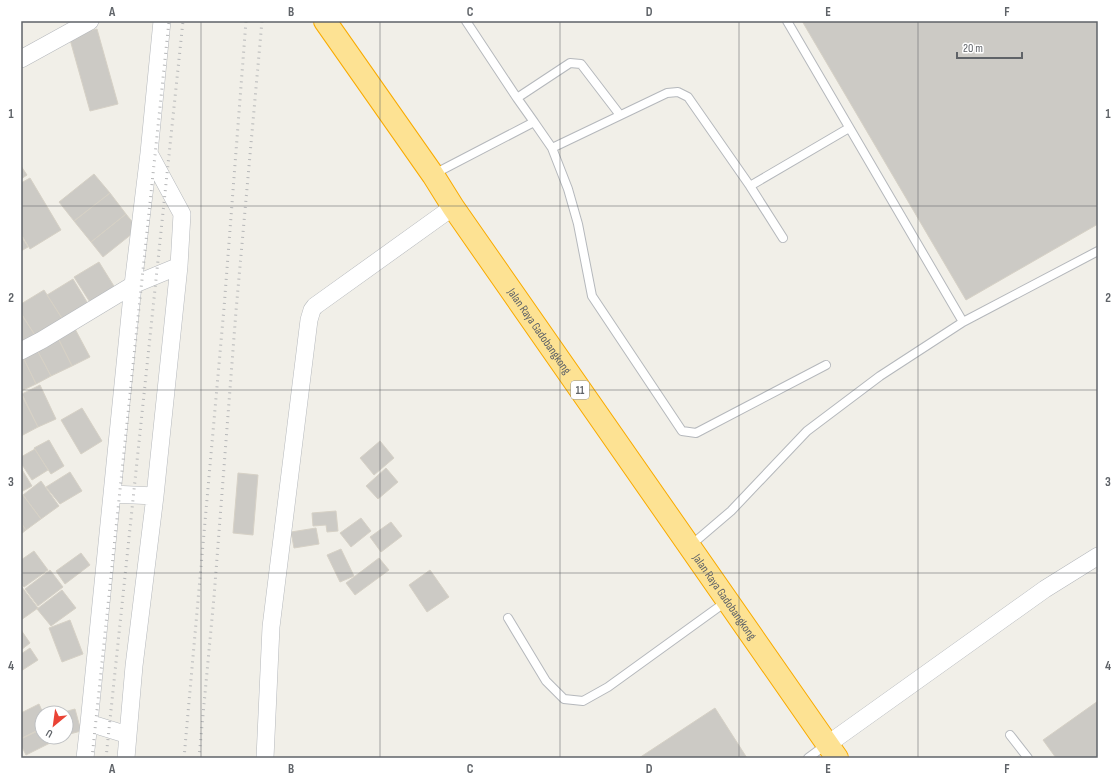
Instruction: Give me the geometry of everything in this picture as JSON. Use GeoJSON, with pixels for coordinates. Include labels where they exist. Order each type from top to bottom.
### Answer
{"type":"FeatureCollection","features":[{"type":"Feature","properties":{"kind":"highway","name":"Jalan Raya Gadobangkong"},"geometry":{"type":"LineString","coordinates":[[325,21],[832,751]]}},
{"type":"Feature","properties":{"kind":"street"},"geometry":{"type":"LineString","coordinates":[[21,59],[90,21]]}},
{"type":"Feature","properties":{"kind":"street"},"geometry":{"type":"LineString","coordinates":[[85,758],[133,285],[149,153],[162,21]]}},
{"type":"Feature","properties":{"kind":"street"},"geometry":{"type":"LineString","coordinates":[[126,758],[134,666],[155,496],[179,266],[182,214],[149,153]]}},
{"type":"Feature","properties":{"kind":"street"},"geometry":{"type":"LineString","coordinates":[[265,758],[272,627],[309,320],[312,310],[315,306],[453,207]]}},
{"type":"Feature","properties":{"kind":"street"},"geometry":{"type":"LineString","coordinates":[[21,351],[133,285],[179,266]]}},
{"type":"Feature","properties":{"kind":"street"},"geometry":{"type":"LineString","coordinates":[[112,494],[155,496]]}},
{"type":"Feature","properties":{"kind":"street"},"geometry":{"type":"LineString","coordinates":[[832,751],[1045,589],[1098,556]]}},
{"type":"Feature","properties":{"kind":"street"},"geometry":{"type":"LineString","coordinates":[[89,723],[128,735]]}},
{"type":"Feature","properties":{"kind":"lane"},"geometry":{"type":"LineString","coordinates":[[466,21],[552,148],[568,189],[578,224],[592,296],[682,431],[696,433],[826,365]]}},
{"type":"Feature","properties":{"kind":"lane"},"geometry":{"type":"LineString","coordinates":[[787,21],[963,322]]}},
{"type":"Feature","properties":{"kind":"lane"},"geometry":{"type":"LineString","coordinates":[[517,98],[570,63],[581,64],[620,115]]}},
{"type":"Feature","properties":{"kind":"lane"},"geometry":{"type":"LineString","coordinates":[[552,148],[667,93],[678,92],[688,97],[750,186],[783,238]]}},
{"type":"Feature","properties":{"kind":"lane"},"geometry":{"type":"LineString","coordinates":[[433,175],[534,122]]}},
{"type":"Feature","properties":{"kind":"lane"},"geometry":{"type":"LineString","coordinates":[[750,186],[849,128]]}},
{"type":"Feature","properties":{"kind":"lane"},"geometry":{"type":"LineString","coordinates":[[689,547],[731,511],[807,431],[880,376],[963,322],[1098,251]]}},
{"type":"Feature","properties":{"kind":"lane"},"geometry":{"type":"LineString","coordinates":[[508,618],[546,681],[564,699],[583,701],[608,686],[728,600]]}},
{"type":"Feature","properties":{"kind":"lane"},"geometry":{"type":"LineString","coordinates":[[1010,735],[1028,758]]}},
{"type":"Feature","properties":{"kind":"lane"},"geometry":{"type":"LineString","coordinates":[[808,758],[832,751]]}},
{"type":"Feature","properties":{"kind":"building"},"geometry":{"type":"Polygon","coordinates":[[[802,21],[1098,21],[1098,224],[966,300],[802,21]]]}},
{"type":"Feature","properties":{"kind":"building"},"geometry":{"type":"Polygon","coordinates":[[[97,29],[118,104],[90,111],[69,36],[97,29]]]}},
{"type":"Feature","properties":{"kind":"building"},"geometry":{"type":"Polygon","coordinates":[[[21,166],[27,175],[21,179],[21,166]]]}},
{"type":"Feature","properties":{"kind":"building"},"geometry":{"type":"Polygon","coordinates":[[[94,174],[110,193],[74,221],[59,202],[94,174]]]}},
{"type":"Feature","properties":{"kind":"building"},"geometry":{"type":"Polygon","coordinates":[[[30,178],[61,230],[30,249],[21,234],[21,183],[30,178]]]}},
{"type":"Feature","properties":{"kind":"building"},"geometry":{"type":"Polygon","coordinates":[[[110,193],[126,214],[91,242],[74,221],[110,193]]]}},
{"type":"Feature","properties":{"kind":"building"},"geometry":{"type":"Polygon","coordinates":[[[126,214],[138,229],[103,257],[91,242],[126,214]]]}},
{"type":"Feature","properties":{"kind":"building"},"geometry":{"type":"Polygon","coordinates":[[[21,236],[28,247],[21,251],[21,236]]]}},
{"type":"Feature","properties":{"kind":"building"},"geometry":{"type":"Polygon","coordinates":[[[99,262],[117,291],[93,307],[74,277],[99,262]]]}},
{"type":"Feature","properties":{"kind":"building"},"geometry":{"type":"Polygon","coordinates":[[[73,279],[90,307],[65,323],[47,295],[73,279]]]}},
{"type":"Feature","properties":{"kind":"building"},"geometry":{"type":"Polygon","coordinates":[[[44,290],[65,323],[38,340],[21,313],[21,304],[44,290]]]}},
{"type":"Feature","properties":{"kind":"building"},"geometry":{"type":"Polygon","coordinates":[[[21,314],[35,335],[21,344],[21,314]]]}},
{"type":"Feature","properties":{"kind":"building"},"geometry":{"type":"Polygon","coordinates":[[[74,327],[90,357],[72,366],[57,336],[74,327]]]}},
{"type":"Feature","properties":{"kind":"building"},"geometry":{"type":"Polygon","coordinates":[[[57,336],[72,366],[51,376],[35,346],[57,336]]]}},
{"type":"Feature","properties":{"kind":"building"},"geometry":{"type":"Polygon","coordinates":[[[35,346],[51,376],[36,384],[21,353],[35,346]]]}},
{"type":"Feature","properties":{"kind":"building"},"geometry":{"type":"Polygon","coordinates":[[[21,353],[36,384],[21,391],[21,353]]]}},
{"type":"Feature","properties":{"kind":"building"},"geometry":{"type":"Polygon","coordinates":[[[40,385],[56,419],[38,427],[22,394],[40,385]]]}},
{"type":"Feature","properties":{"kind":"building"},"geometry":{"type":"Polygon","coordinates":[[[21,394],[38,427],[21,436],[21,394]]]}},
{"type":"Feature","properties":{"kind":"building"},"geometry":{"type":"Polygon","coordinates":[[[82,408],[102,441],[81,454],[61,420],[82,408]]]}},
{"type":"Feature","properties":{"kind":"building"},"geometry":{"type":"Polygon","coordinates":[[[49,440],[64,466],[51,474],[34,448],[49,440]]]}},
{"type":"Feature","properties":{"kind":"building"},"geometry":{"type":"Polygon","coordinates":[[[380,441],[394,458],[374,475],[360,458],[380,441]]]}},
{"type":"Feature","properties":{"kind":"building"},"geometry":{"type":"Polygon","coordinates":[[[35,449],[48,470],[32,480],[21,463],[21,457],[35,449]]]}},
{"type":"Feature","properties":{"kind":"building"},"geometry":{"type":"Polygon","coordinates":[[[21,468],[32,486],[21,492],[21,468]]]}},
{"type":"Feature","properties":{"kind":"building"},"geometry":{"type":"Polygon","coordinates":[[[386,468],[398,482],[378,499],[366,486],[386,468]]]}},
{"type":"Feature","properties":{"kind":"building"},"geometry":{"type":"Polygon","coordinates":[[[70,472],[82,491],[60,504],[46,487],[70,472]]]}},
{"type":"Feature","properties":{"kind":"building"},"geometry":{"type":"Polygon","coordinates":[[[238,473],[258,475],[253,535],[233,533],[238,473]]]}},
{"type":"Feature","properties":{"kind":"building"},"geometry":{"type":"Polygon","coordinates":[[[41,481],[59,506],[41,519],[23,495],[41,481]]]}},
{"type":"Feature","properties":{"kind":"building"},"geometry":{"type":"Polygon","coordinates":[[[23,495],[41,519],[26,530],[21,523],[21,496],[23,495]]]}},
{"type":"Feature","properties":{"kind":"building"},"geometry":{"type":"Polygon","coordinates":[[[336,511],[338,531],[327,532],[326,525],[313,526],[312,513],[336,511]]]}},
{"type":"Feature","properties":{"kind":"building"},"geometry":{"type":"Polygon","coordinates":[[[361,518],[371,531],[351,547],[340,533],[361,518]]]}},
{"type":"Feature","properties":{"kind":"building"},"geometry":{"type":"Polygon","coordinates":[[[391,522],[402,536],[381,552],[370,537],[391,522]]]}},
{"type":"Feature","properties":{"kind":"building"},"geometry":{"type":"Polygon","coordinates":[[[21,523],[26,530],[21,534],[21,523]]]}},
{"type":"Feature","properties":{"kind":"building"},"geometry":{"type":"Polygon","coordinates":[[[316,528],[319,544],[294,548],[291,532],[316,528]]]}},
{"type":"Feature","properties":{"kind":"building"},"geometry":{"type":"Polygon","coordinates":[[[341,549],[354,576],[340,582],[327,555],[341,549]]]}},
{"type":"Feature","properties":{"kind":"building"},"geometry":{"type":"Polygon","coordinates":[[[34,551],[48,570],[24,587],[21,584],[21,560],[34,551]]]}},
{"type":"Feature","properties":{"kind":"building"},"geometry":{"type":"Polygon","coordinates":[[[81,553],[90,565],[65,584],[56,571],[81,553]]]}},
{"type":"Feature","properties":{"kind":"building"},"geometry":{"type":"Polygon","coordinates":[[[379,558],[389,570],[355,595],[346,583],[379,558]]]}},
{"type":"Feature","properties":{"kind":"building"},"geometry":{"type":"Polygon","coordinates":[[[50,570],[63,587],[38,606],[25,589],[50,570]]]}},
{"type":"Feature","properties":{"kind":"building"},"geometry":{"type":"Polygon","coordinates":[[[430,570],[449,597],[427,612],[409,585],[430,570]]]}},
{"type":"Feature","properties":{"kind":"building"},"geometry":{"type":"Polygon","coordinates":[[[21,586],[38,608],[21,620],[21,586]]]}},
{"type":"Feature","properties":{"kind":"building"},"geometry":{"type":"Polygon","coordinates":[[[62,590],[76,608],[51,626],[37,609],[62,590]]]}},
{"type":"Feature","properties":{"kind":"building"},"geometry":{"type":"Polygon","coordinates":[[[70,620],[83,654],[62,662],[49,628],[70,620]]]}},
{"type":"Feature","properties":{"kind":"building"},"geometry":{"type":"Polygon","coordinates":[[[21,630],[30,643],[21,650],[21,630]]]}},
{"type":"Feature","properties":{"kind":"building"},"geometry":{"type":"Polygon","coordinates":[[[30,648],[38,660],[21,671],[21,654],[30,648]]]}},
{"type":"Feature","properties":{"kind":"building"},"geometry":{"type":"Polygon","coordinates":[[[1098,701],[1098,758],[1056,758],[1043,740],[1098,701]]]}},
{"type":"Feature","properties":{"kind":"building"},"geometry":{"type":"Polygon","coordinates":[[[34,706],[34,732],[22,738],[21,735],[21,713],[34,706]]]}},
{"type":"Feature","properties":{"kind":"building"},"geometry":{"type":"Polygon","coordinates":[[[715,708],[747,758],[639,758],[715,708]]]}},
{"type":"Feature","properties":{"kind":"building"},"geometry":{"type":"Polygon","coordinates":[[[74,709],[81,731],[74,733],[74,709]]]}},
{"type":"Feature","properties":{"kind":"building"},"geometry":{"type":"Polygon","coordinates":[[[34,733],[34,745],[46,745],[26,755],[21,745],[21,739],[34,733]]]}},
{"type":"Feature","properties":{"kind":"railway"},"geometry":{"type":"LineString","coordinates":[[92,758],[169,21]]}},
{"type":"Feature","properties":{"kind":"railway"},"geometry":{"type":"LineString","coordinates":[[106,758],[183,21]]}},
{"type":"Feature","properties":{"kind":"railway"},"geometry":{"type":"LineString","coordinates":[[184,758],[224,308],[246,21]]}},
{"type":"Feature","properties":{"kind":"railway"},"geometry":{"type":"LineString","coordinates":[[199,758],[214,597],[236,311],[262,21]]}}]}
